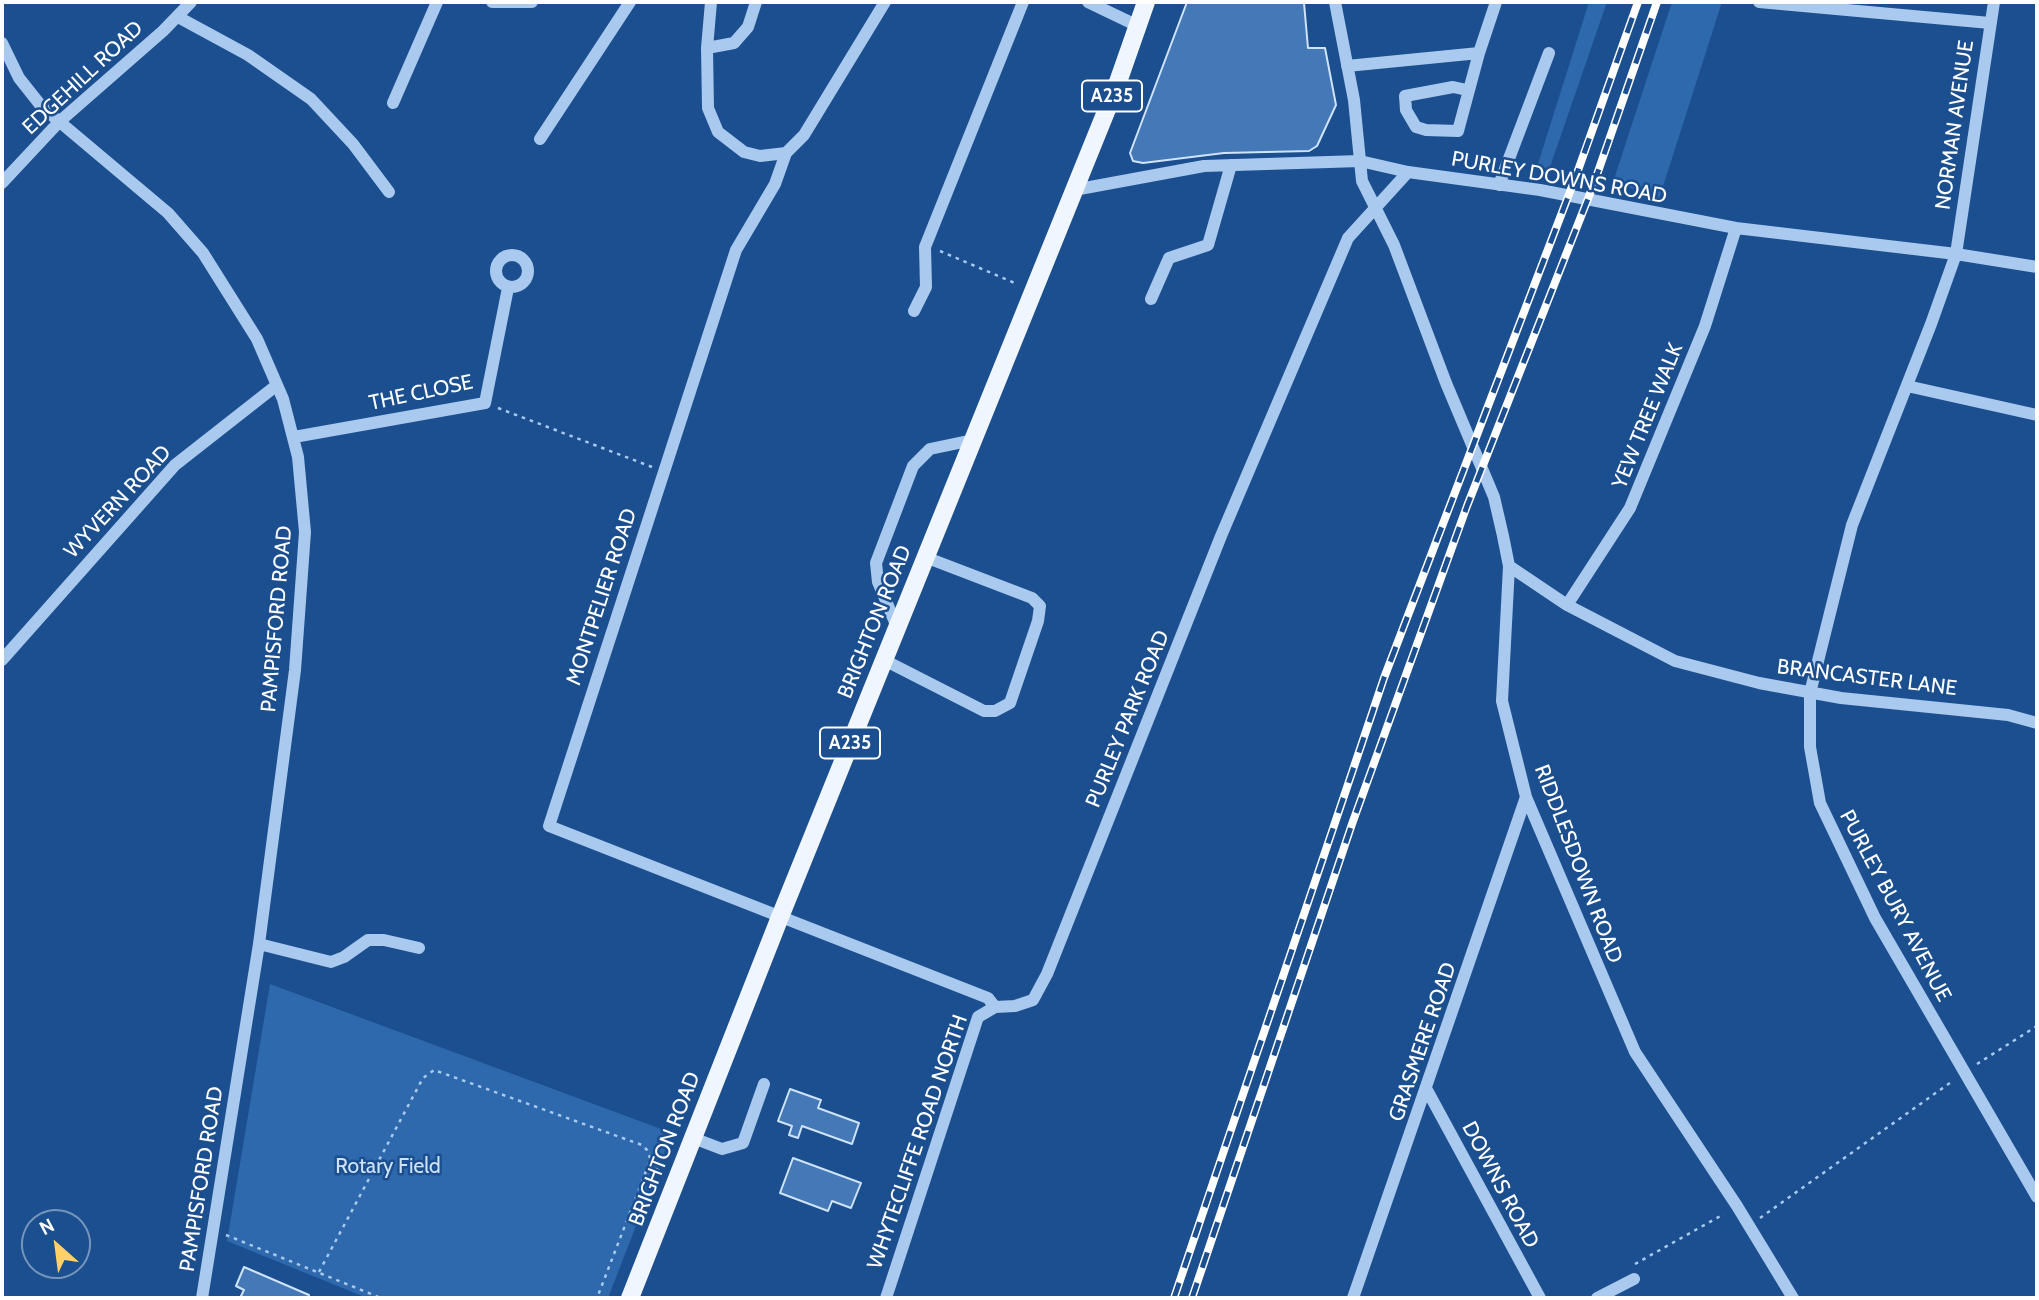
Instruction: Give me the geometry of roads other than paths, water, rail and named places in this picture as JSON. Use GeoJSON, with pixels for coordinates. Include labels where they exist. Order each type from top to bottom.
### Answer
{"type":"FeatureCollection","features":[{"type":"Feature","properties":{"kind":"main road","name":"BRIGHTON ROAD"},"geometry":{"type":"LineString","coordinates":[[631,1298],[780,917],[1074,190],[1146,2]]}},
{"type":"Feature","properties":{"kind":"street","name":"EDGEHILL ROAD"},"geometry":{"type":"LineString","coordinates":[[2,183],[60,122],[178,18],[191,2]]}},
{"type":"Feature","properties":{"kind":"street"},"geometry":{"type":"LineString","coordinates":[[393,103],[436,2]]}},
{"type":"Feature","properties":{"kind":"street"},"geometry":{"type":"LineString","coordinates":[[492,2],[532,2]]}},
{"type":"Feature","properties":{"kind":"street"},"geometry":{"type":"LineString","coordinates":[[540,139],[630,2]]}},
{"type":"Feature","properties":{"kind":"street"},"geometry":{"type":"LineString","coordinates":[[711,2],[707,48],[708,108],[718,132],[744,152],[760,156],[786,153]]}},
{"type":"Feature","properties":{"kind":"street"},"geometry":{"type":"LineString","coordinates":[[707,48],[734,43],[748,27],[756,2]]}},
{"type":"Feature","properties":{"kind":"street","name":"MONTPELIER ROAD"},"geometry":{"type":"LineString","coordinates":[[780,917],[549,826],[736,250],[775,184],[786,153],[804,135],[885,2]]}},
{"type":"Feature","properties":{"kind":"street"},"geometry":{"type":"LineString","coordinates":[[914,311],[926,287],[926,245],[1023,2]]}},
{"type":"Feature","properties":{"kind":"street"},"geometry":{"type":"LineString","coordinates":[[1088,2],[1138,26]]}},
{"type":"Feature","properties":{"kind":"street","name":"RIDDLESDOWN ROAD"},"geometry":{"type":"LineString","coordinates":[[1335,2],[1354,100],[1363,181],[1394,245],[1446,383],[1494,497],[1509,566],[1502,701],[1527,797],[1635,1052],[1737,1206],[1793,1298]]}},
{"type":"Feature","properties":{"kind":"street"},"geometry":{"type":"LineString","coordinates":[[1467,90],[1453,87],[1405,96],[1406,110],[1416,127],[1458,131],[1467,90],[1496,2]]}},
{"type":"Feature","properties":{"kind":"street"},"geometry":{"type":"LineString","coordinates":[[1759,2],[1990,23]]}},
{"type":"Feature","properties":{"kind":"street","name":"NORMAN AVENUE"},"geometry":{"type":"LineString","coordinates":[[1956,254],[1994,2]]}},
{"type":"Feature","properties":{"kind":"street"},"geometry":{"type":"LineString","coordinates":[[178,18],[248,55],[311,99],[353,144],[389,192]]}},
{"type":"Feature","properties":{"kind":"street","name":"PAMPISFORD ROAD"},"geometry":{"type":"LineString","coordinates":[[2,43],[26,89],[60,122],[139,187],[193,240],[236,301],[277,385],[294,437],[304,506],[303,587],[259,944],[202,1298]]}},
{"type":"Feature","properties":{"kind":"street"},"geometry":{"type":"LineString","coordinates":[[1347,66],[1479,52]]}},
{"type":"Feature","properties":{"kind":"street"},"geometry":{"type":"LineString","coordinates":[[1499,185],[1549,53]]}},
{"type":"Feature","properties":{"kind":"street","name":"PURLEY DOWNS ROAD"},"geometry":{"type":"LineString","coordinates":[[1074,190],[1204,166],[1360,161],[1408,172],[1499,185],[1736,228],[1956,254],[2037,267]]}},
{"type":"Feature","properties":{"kind":"street"},"geometry":{"type":"LineString","coordinates":[[1151,299],[1169,258],[1208,245],[1231,164]]}},
{"type":"Feature","properties":{"kind":"street"},"geometry":{"type":"LineString","coordinates":[[1376,207],[1408,172]]}},
{"type":"Feature","properties":{"kind":"street","name":"PURLEY PARK ROAD"},"geometry":{"type":"LineString","coordinates":[[995,1007],[1015,1006],[1033,1000],[1047,974],[1221,536],[1348,238],[1376,207]]}},
{"type":"Feature","properties":{"kind":"street","name":"YEW TREE WALK"},"geometry":{"type":"LineString","coordinates":[[1567,605],[1630,508],[1705,326],[1736,228]]}},
{"type":"Feature","properties":{"kind":"street","name":"PURLEY BURY AVENUE"},"geometry":{"type":"LineString","coordinates":[[1956,254],[1852,525],[1810,692],[1810,747],[1820,803],[1875,918],[2037,1197]]}},
{"type":"Feature","properties":{"kind":"street","name":"THE CLOSE"},"geometry":{"type":"LineString","coordinates":[[294,437],[485,403],[508,288]]}},
{"type":"Feature","properties":{"kind":"street","name":"WYVERN ROAD"},"geometry":{"type":"LineString","coordinates":[[2,660],[175,465],[277,385]]}},
{"type":"Feature","properties":{"kind":"street"},"geometry":{"type":"LineString","coordinates":[[1907,386],[2037,415]]}},
{"type":"Feature","properties":{"kind":"street"},"geometry":{"type":"LineString","coordinates":[[897,627],[878,582],[876,563],[913,466],[920,456],[930,449],[973,440]]}},
{"type":"Feature","properties":{"kind":"street"},"geometry":{"type":"LineString","coordinates":[[884,660],[984,710],[995,711],[1010,703],[1038,621],[1040,606],[1032,598],[925,557]]}},
{"type":"Feature","properties":{"kind":"street","name":"BRANCASTER LANE"},"geometry":{"type":"LineString","coordinates":[[1509,566],[1567,605],[1675,661],[1759,683],[1810,692],[2008,715],[2037,723]]}},
{"type":"Feature","properties":{"kind":"street","name":"GRASMERE ROAD"},"geometry":{"type":"LineString","coordinates":[[1353,1298],[1527,797]]}},
{"type":"Feature","properties":{"kind":"street"},"geometry":{"type":"LineString","coordinates":[[780,917],[988,998],[995,1007]]}},
{"type":"Feature","properties":{"kind":"street"},"geometry":{"type":"LineString","coordinates":[[259,944],[331,962],[344,957],[368,940],[384,940],[419,948]]}},
{"type":"Feature","properties":{"kind":"street","name":"WHYTECLIFFE ROAD NORTH"},"geometry":{"type":"LineString","coordinates":[[886,1298],[973,1029],[978,1017],[995,1007]]}},
{"type":"Feature","properties":{"kind":"street"},"geometry":{"type":"LineString","coordinates":[[693,1138],[722,1149],[743,1143],[764,1084]]}},
{"type":"Feature","properties":{"kind":"street","name":"DOWNS ROAD"},"geometry":{"type":"LineString","coordinates":[[1427,1090],[1540,1298]]}},
{"type":"Feature","properties":{"kind":"street"},"geometry":{"type":"LineString","coordinates":[[1597,1298],[1634,1279]]}},
{"type":"Feature","properties":{"kind":"railway"},"geometry":{"type":"LineString","coordinates":[[1174,1298],[1384,678],[1576,176],[1638,2]]}},
{"type":"Feature","properties":{"kind":"railway"},"geometry":{"type":"LineString","coordinates":[[1192,1298],[1352,824],[1467,506],[1593,186],[1657,2]]}},
{"type":"Feature","properties":{"kind":"park label","name":"Rotary Field"},"geometry":{"type":"Point","coordinates":[388,1167]}}]}
